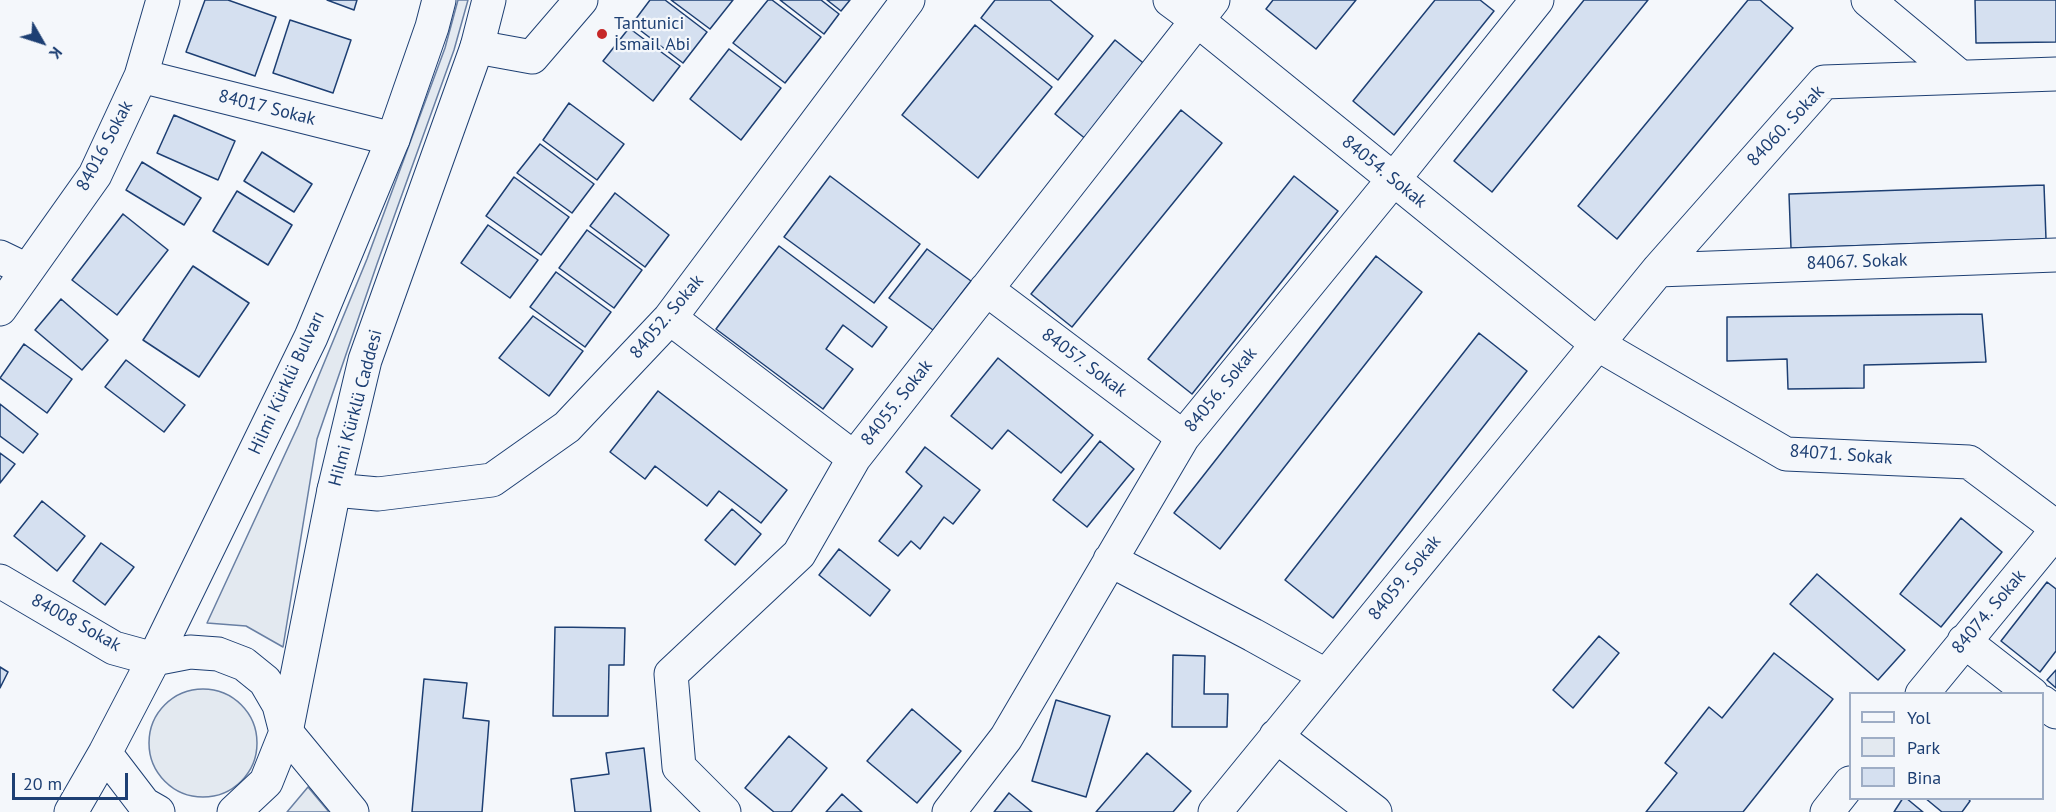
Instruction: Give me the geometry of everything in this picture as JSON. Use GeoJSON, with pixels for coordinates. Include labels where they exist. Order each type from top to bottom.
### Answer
{"type":"FeatureCollection","features":[{"type":"Feature","properties":{"kind":"street","name":"84016 Sokak"},"geometry":{"type":"LineString","coordinates":[[0,309],[14,263],[95,174],[141,76],[163,0]]}},
{"type":"Feature","properties":{"kind":"street","name":"Hilmi Kürklü Bulvarı"},"geometry":{"type":"LineString","coordinates":[[105,753],[154,659],[311,337],[393,139],[432,27],[439,0]]}},
{"type":"Feature","properties":{"kind":"street","name":"Hilmi Kürklü Caddesi"},"geometry":{"type":"LineString","coordinates":[[234,812],[267,782],[286,732],[334,490],[365,360],[477,47],[489,0]]}},
{"type":"Feature","properties":{"kind":"street"},"geometry":{"type":"LineString","coordinates":[[477,47],[532,57],[580,0]]}},
{"type":"Feature","properties":{"kind":"street","name":"84052. Sokak"},"geometry":{"type":"LineString","coordinates":[[334,490],[378,494],[492,480],[567,427],[670,318],[908,0]]}},
{"type":"Feature","properties":{"kind":"street","name":"84054. Sokak"},"geometry":{"type":"LineString","coordinates":[[1170,0],[1205,10],[1394,180],[1597,344]]}},
{"type":"Feature","properties":{"kind":"street","name":"84056. Sokak"},"geometry":{"type":"LineString","coordinates":[[949,812],[1006,738],[1183,437],[1394,180],[1537,0]]}},
{"type":"Feature","properties":{"kind":"street"},"geometry":{"type":"LineString","coordinates":[[1868,0],[1959,76]]}},
{"type":"Feature","properties":{"kind":"street","name":"84055. Sokak"},"geometry":{"type":"LineString","coordinates":[[724,812],[679,767],[672,674],[799,554],[854,458],[1205,10]]}},
{"type":"Feature","properties":{"kind":"street","name":"84060. Sokak"},"geometry":{"type":"LineString","coordinates":[[1597,344],[1658,270],[1824,82],[2056,74]]}},
{"type":"Feature","properties":{"kind":"street","name":"84017 Sokak"},"geometry":{"type":"LineString","coordinates":[[141,76],[393,139]]}},
{"type":"Feature","properties":{"kind":"street","name":"84067. Sokak"},"geometry":{"type":"LineString","coordinates":[[1658,270],[2056,255]]}},
{"type":"Feature","properties":{"kind":"street","name":"84057. Sokak"},"geometry":{"type":"LineString","coordinates":[[986,289],[1183,437]]}},
{"type":"Feature","properties":{"kind":"street"},"geometry":{"type":"LineString","coordinates":[[670,318],[854,458]]}},
{"type":"Feature","properties":{"kind":"street","name":"84071. Sokak"},"geometry":{"type":"LineString","coordinates":[[1597,344],[1786,454],[1969,462],[2056,529]]}},
{"type":"Feature","properties":{"kind":"street","name":"84059. Sokak"},"geometry":{"type":"LineString","coordinates":[[1215,812],[1597,344]]}},
{"type":"Feature","properties":{"kind":"street","name":"84074. Sokak"},"geometry":{"type":"LineString","coordinates":[[1923,692],[2056,529]]}},
{"type":"Feature","properties":{"kind":"street"},"geometry":{"type":"LineString","coordinates":[[1110,560],[1325,675]]}},
{"type":"Feature","properties":{"kind":"street","name":"84008 Sokak"},"geometry":{"type":"LineString","coordinates":[[0,580],[114,648],[154,659]]}},
{"type":"Feature","properties":{"kind":"street"},"geometry":{"type":"LineString","coordinates":[[1964,641],[2031,692]]}},
{"type":"Feature","properties":{"kind":"street"},"geometry":{"type":"LineString","coordinates":[[154,659],[190,652],[218,654],[244,664],[265,681],[279,705],[286,732],[352,812]]}},
{"type":"Feature","properties":{"kind":"street"},"geometry":{"type":"LineString","coordinates":[[2044,703],[2056,712]]}},
{"type":"Feature","properties":{"kind":"street"},"geometry":{"type":"LineString","coordinates":[[1276,736],[1375,812]]}},
{"type":"Feature","properties":{"kind":"street"},"geometry":{"type":"LineString","coordinates":[[71,812],[105,753],[144,804],[158,812]]}},
{"type":"Feature","properties":{"kind":"street"},"geometry":{"type":"LineString","coordinates":[[1827,812],[1849,785]]}},
{"type":"Feature","properties":{"kind":"green space"},"geometry":{"type":"Polygon","coordinates":[[[458,0],[468,0],[454,50],[317,439],[283,647],[246,626],[207,623],[298,426],[367,259],[445,48],[458,0]]]}},
{"type":"Feature","properties":{"kind":"green space"},"geometry":{"type":"Polygon","coordinates":[[[203,689],[224,693],[241,705],[253,722],[257,743],[253,764],[241,781],[224,793],[203,797],[182,793],[165,781],[153,764],[149,743],[153,722],[165,705],[182,693],[203,689]]]}},
{"type":"Feature","properties":{"kind":"green space"},"geometry":{"type":"Polygon","coordinates":[[[308,787],[329,812],[287,812],[308,787]]]}},
{"type":"Feature","properties":{"kind":"building"},"geometry":{"type":"Polygon","coordinates":[[[205,0],[228,0],[276,17],[255,76],[186,52],[205,0]]]}},
{"type":"Feature","properties":{"kind":"building"},"geometry":{"type":"Polygon","coordinates":[[[327,0],[357,0],[354,10],[327,0]]]}},
{"type":"Feature","properties":{"kind":"building"},"geometry":{"type":"Polygon","coordinates":[[[650,0],[665,0],[707,32],[683,63],[632,24],[650,0]]]}},
{"type":"Feature","properties":{"kind":"building"},"geometry":{"type":"Polygon","coordinates":[[[671,0],[733,0],[710,29],[671,0]]]}},
{"type":"Feature","properties":{"kind":"building"},"geometry":{"type":"Polygon","coordinates":[[[768,0],[772,0],[821,37],[785,83],[733,43],[768,0]]]}},
{"type":"Feature","properties":{"kind":"building"},"geometry":{"type":"Polygon","coordinates":[[[780,0],[821,0],[839,14],[824,34],[780,0]]]}},
{"type":"Feature","properties":{"kind":"building"},"geometry":{"type":"Polygon","coordinates":[[[827,0],[850,0],[841,11],[827,0]]]}},
{"type":"Feature","properties":{"kind":"building"},"geometry":{"type":"Polygon","coordinates":[[[995,0],[1050,0],[1093,36],[1058,80],[981,18],[995,0]]]}},
{"type":"Feature","properties":{"kind":"building"},"geometry":{"type":"Polygon","coordinates":[[[1273,0],[1356,0],[1316,49],[1266,9],[1273,0]]]}},
{"type":"Feature","properties":{"kind":"building"},"geometry":{"type":"Polygon","coordinates":[[[1435,0],[1480,0],[1494,11],[1394,135],[1353,101],[1435,0]]]}},
{"type":"Feature","properties":{"kind":"building"},"geometry":{"type":"Polygon","coordinates":[[[1584,0],[1648,0],[1492,192],[1454,161],[1584,0]]]}},
{"type":"Feature","properties":{"kind":"building"},"geometry":{"type":"Polygon","coordinates":[[[1748,0],[1760,0],[1793,28],[1617,239],[1578,206],[1748,0]]]}},
{"type":"Feature","properties":{"kind":"building"},"geometry":{"type":"Polygon","coordinates":[[[1975,0],[2056,0],[2056,42],[1976,43],[1975,0]]]}},
{"type":"Feature","properties":{"kind":"building"},"geometry":{"type":"Polygon","coordinates":[[[290,20],[351,40],[333,93],[273,73],[290,20]]]}},
{"type":"Feature","properties":{"kind":"building"},"geometry":{"type":"Polygon","coordinates":[[[975,25],[1052,87],[978,178],[902,115],[975,25]]]}},
{"type":"Feature","properties":{"kind":"building"},"geometry":{"type":"Polygon","coordinates":[[[629,28],[680,66],[653,101],[603,61],[629,28]]]}},
{"type":"Feature","properties":{"kind":"building"},"geometry":{"type":"Polygon","coordinates":[[[1115,40],[1147,66],[1087,140],[1055,114],[1115,40]]]}},
{"type":"Feature","properties":{"kind":"building"},"geometry":{"type":"Polygon","coordinates":[[[729,49],[781,88],[741,140],[690,99],[729,49]]]}},
{"type":"Feature","properties":{"kind":"building"},"geometry":{"type":"Polygon","coordinates":[[[569,103],[624,144],[597,180],[543,140],[569,103]]]}},
{"type":"Feature","properties":{"kind":"building"},"geometry":{"type":"Polygon","coordinates":[[[1181,110],[1222,143],[1072,327],[1031,294],[1181,110]]]}},
{"type":"Feature","properties":{"kind":"building"},"geometry":{"type":"Polygon","coordinates":[[[174,115],[235,141],[218,180],[157,153],[174,115]]]}},
{"type":"Feature","properties":{"kind":"building"},"geometry":{"type":"Polygon","coordinates":[[[540,144],[594,184],[572,213],[517,173],[540,144]]]}},
{"type":"Feature","properties":{"kind":"building"},"geometry":{"type":"Polygon","coordinates":[[[262,152],[312,184],[294,212],[244,181],[262,152]]]}},
{"type":"Feature","properties":{"kind":"building"},"geometry":{"type":"Polygon","coordinates":[[[142,162],[201,198],[184,225],[126,190],[142,162]]]}},
{"type":"Feature","properties":{"kind":"building"},"geometry":{"type":"Polygon","coordinates":[[[830,176],[920,244],[874,303],[784,237],[830,176]]]}},
{"type":"Feature","properties":{"kind":"building"},"geometry":{"type":"Polygon","coordinates":[[[1294,176],[1338,211],[1192,394],[1148,359],[1294,176]]]}},
{"type":"Feature","properties":{"kind":"building"},"geometry":{"type":"Polygon","coordinates":[[[514,177],[569,217],[541,255],[486,216],[514,177]]]}},
{"type":"Feature","properties":{"kind":"building"},"geometry":{"type":"Polygon","coordinates":[[[2044,185],[2046,239],[1791,248],[1789,194],[2044,185]]]}},
{"type":"Feature","properties":{"kind":"building"},"geometry":{"type":"Polygon","coordinates":[[[237,191],[292,225],[268,265],[213,231],[237,191]]]}},
{"type":"Feature","properties":{"kind":"building"},"geometry":{"type":"Polygon","coordinates":[[[615,193],[669,235],[645,267],[590,226],[615,193]]]}},
{"type":"Feature","properties":{"kind":"building"},"geometry":{"type":"Polygon","coordinates":[[[123,214],[168,250],[117,315],[72,280],[123,214]]]}},
{"type":"Feature","properties":{"kind":"building"},"geometry":{"type":"Polygon","coordinates":[[[488,225],[538,260],[510,298],[461,263],[488,225]]]}},
{"type":"Feature","properties":{"kind":"building"},"geometry":{"type":"Polygon","coordinates":[[[587,230],[642,270],[614,308],[559,268],[587,230]]]}},
{"type":"Feature","properties":{"kind":"building"},"geometry":{"type":"Polygon","coordinates":[[[779,246],[887,327],[872,347],[843,325],[826,349],[853,369],[823,409],[716,329],[779,246]]]}},
{"type":"Feature","properties":{"kind":"building"},"geometry":{"type":"Polygon","coordinates":[[[927,249],[971,281],[933,330],[889,298],[927,249]]]}},
{"type":"Feature","properties":{"kind":"building"},"geometry":{"type":"Polygon","coordinates":[[[1376,256],[1422,292],[1220,549],[1174,513],[1376,256]]]}},
{"type":"Feature","properties":{"kind":"building"},"geometry":{"type":"Polygon","coordinates":[[[193,266],[249,303],[199,377],[143,340],[193,266]]]}},
{"type":"Feature","properties":{"kind":"building"},"geometry":{"type":"Polygon","coordinates":[[[556,272],[611,312],[585,347],[530,307],[556,272]]]}},
{"type":"Feature","properties":{"kind":"building"},"geometry":{"type":"Polygon","coordinates":[[[61,299],[108,340],[82,370],[35,330],[61,299]]]}},
{"type":"Feature","properties":{"kind":"building"},"geometry":{"type":"Polygon","coordinates":[[[1982,314],[1986,362],[1864,365],[1864,388],[1788,389],[1787,359],[1727,361],[1727,317],[1982,314]]]}},
{"type":"Feature","properties":{"kind":"building"},"geometry":{"type":"Polygon","coordinates":[[[533,316],[583,351],[549,396],[499,358],[533,316]]]}},
{"type":"Feature","properties":{"kind":"building"},"geometry":{"type":"Polygon","coordinates":[[[1479,333],[1527,371],[1333,618],[1285,580],[1479,333]]]}},
{"type":"Feature","properties":{"kind":"building"},"geometry":{"type":"Polygon","coordinates":[[[24,344],[72,379],[47,413],[0,378],[24,344]]]}},
{"type":"Feature","properties":{"kind":"building"},"geometry":{"type":"Polygon","coordinates":[[[998,358],[1093,435],[1061,473],[1008,430],[992,449],[951,416],[998,358]]]}},
{"type":"Feature","properties":{"kind":"building"},"geometry":{"type":"Polygon","coordinates":[[[126,360],[185,405],[164,432],[105,387],[126,360]]]}},
{"type":"Feature","properties":{"kind":"building"},"geometry":{"type":"Polygon","coordinates":[[[658,391],[787,490],[761,523],[719,491],[707,506],[655,466],[645,479],[610,452],[658,391]]]}},
{"type":"Feature","properties":{"kind":"building"},"geometry":{"type":"Polygon","coordinates":[[[0,404],[38,434],[23,453],[0,436],[0,404]]]}},
{"type":"Feature","properties":{"kind":"building"},"geometry":{"type":"Polygon","coordinates":[[[1100,441],[1134,469],[1087,527],[1053,500],[1100,441]]]}},
{"type":"Feature","properties":{"kind":"building"},"geometry":{"type":"Polygon","coordinates":[[[925,447],[980,490],[953,524],[944,517],[920,549],[911,541],[898,556],[879,541],[922,486],[906,472],[925,447]]]}},
{"type":"Feature","properties":{"kind":"building"},"geometry":{"type":"Polygon","coordinates":[[[0,453],[15,464],[0,483],[0,453]]]}},
{"type":"Feature","properties":{"kind":"building"},"geometry":{"type":"Polygon","coordinates":[[[42,501],[85,536],[57,571],[14,536],[42,501]]]}},
{"type":"Feature","properties":{"kind":"building"},"geometry":{"type":"Polygon","coordinates":[[[732,509],[761,534],[735,565],[705,540],[732,509]]]}},
{"type":"Feature","properties":{"kind":"building"},"geometry":{"type":"Polygon","coordinates":[[[1961,518],[2002,552],[1941,627],[1900,594],[1961,518]]]}},
{"type":"Feature","properties":{"kind":"building"},"geometry":{"type":"Polygon","coordinates":[[[101,543],[134,567],[105,605],[73,581],[101,543]]]}},
{"type":"Feature","properties":{"kind":"building"},"geometry":{"type":"Polygon","coordinates":[[[839,549],[890,590],[870,616],[819,575],[839,549]]]}},
{"type":"Feature","properties":{"kind":"building"},"geometry":{"type":"Polygon","coordinates":[[[1817,574],[1905,650],[1878,680],[1790,604],[1817,574]]]}},
{"type":"Feature","properties":{"kind":"building"},"geometry":{"type":"Polygon","coordinates":[[[2047,582],[2056,589],[2056,651],[2040,672],[2001,641],[2047,582]]]}},
{"type":"Feature","properties":{"kind":"building"},"geometry":{"type":"Polygon","coordinates":[[[555,627],[625,628],[624,665],[609,665],[608,716],[553,716],[555,627]]]}},
{"type":"Feature","properties":{"kind":"building"},"geometry":{"type":"Polygon","coordinates":[[[1599,636],[1619,653],[1573,708],[1553,690],[1599,636]]]}},
{"type":"Feature","properties":{"kind":"building"},"geometry":{"type":"Polygon","coordinates":[[[1774,653],[1833,699],[1743,812],[1646,812],[1677,773],[1665,763],[1709,707],[1722,718],[1774,653]]]}},
{"type":"Feature","properties":{"kind":"building"},"geometry":{"type":"Polygon","coordinates":[[[1173,655],[1205,656],[1204,694],[1228,694],[1227,727],[1172,727],[1173,655]]]}},
{"type":"Feature","properties":{"kind":"building"},"geometry":{"type":"Polygon","coordinates":[[[0,667],[8,672],[0,688],[0,667]]]}},
{"type":"Feature","properties":{"kind":"building"},"geometry":{"type":"Polygon","coordinates":[[[2056,670],[2056,688],[2047,680],[2056,670]]]}},
{"type":"Feature","properties":{"kind":"building"},"geometry":{"type":"Polygon","coordinates":[[[424,679],[467,683],[463,718],[489,721],[482,812],[412,812],[424,679]]]}},
{"type":"Feature","properties":{"kind":"building"},"geometry":{"type":"Polygon","coordinates":[[[1056,700],[1110,716],[1086,797],[1032,781],[1056,700]]]}},
{"type":"Feature","properties":{"kind":"building"},"geometry":{"type":"Polygon","coordinates":[[[912,709],[961,751],[917,803],[867,761],[912,709]]]}},
{"type":"Feature","properties":{"kind":"building"},"geometry":{"type":"Polygon","coordinates":[[[789,736],[827,768],[791,812],[774,812],[745,788],[789,736]]]}},
{"type":"Feature","properties":{"kind":"building"},"geometry":{"type":"Polygon","coordinates":[[[644,748],[651,812],[575,812],[571,779],[609,774],[606,753],[644,748]]]}},
{"type":"Feature","properties":{"kind":"building"},"geometry":{"type":"Polygon","coordinates":[[[1147,753],[1191,791],[1173,812],[1096,812],[1147,753]]]}},
{"type":"Feature","properties":{"kind":"building"},"geometry":{"type":"Polygon","coordinates":[[[1009,793],[1032,812],[994,812],[1009,793]]]}},
{"type":"Feature","properties":{"kind":"building"},"geometry":{"type":"Polygon","coordinates":[[[842,794],[862,812],[826,812],[842,794]]]}},
{"type":"Feature","properties":{"kind":"building"},"geometry":{"type":"Polygon","coordinates":[[[1902,800],[1908,800],[1923,812],[1894,812],[1902,800]]]}},
{"type":"Feature","properties":{"kind":"building"},"geometry":{"type":"Polygon","coordinates":[[[1927,800],[1970,801],[1962,812],[1942,812],[1927,800]]]}},
{"type":"Feature","properties":{"kind":"place","name":"Tantunici İsmail Abi"},"geometry":{"type":"Point","coordinates":[602,34]}}]}
